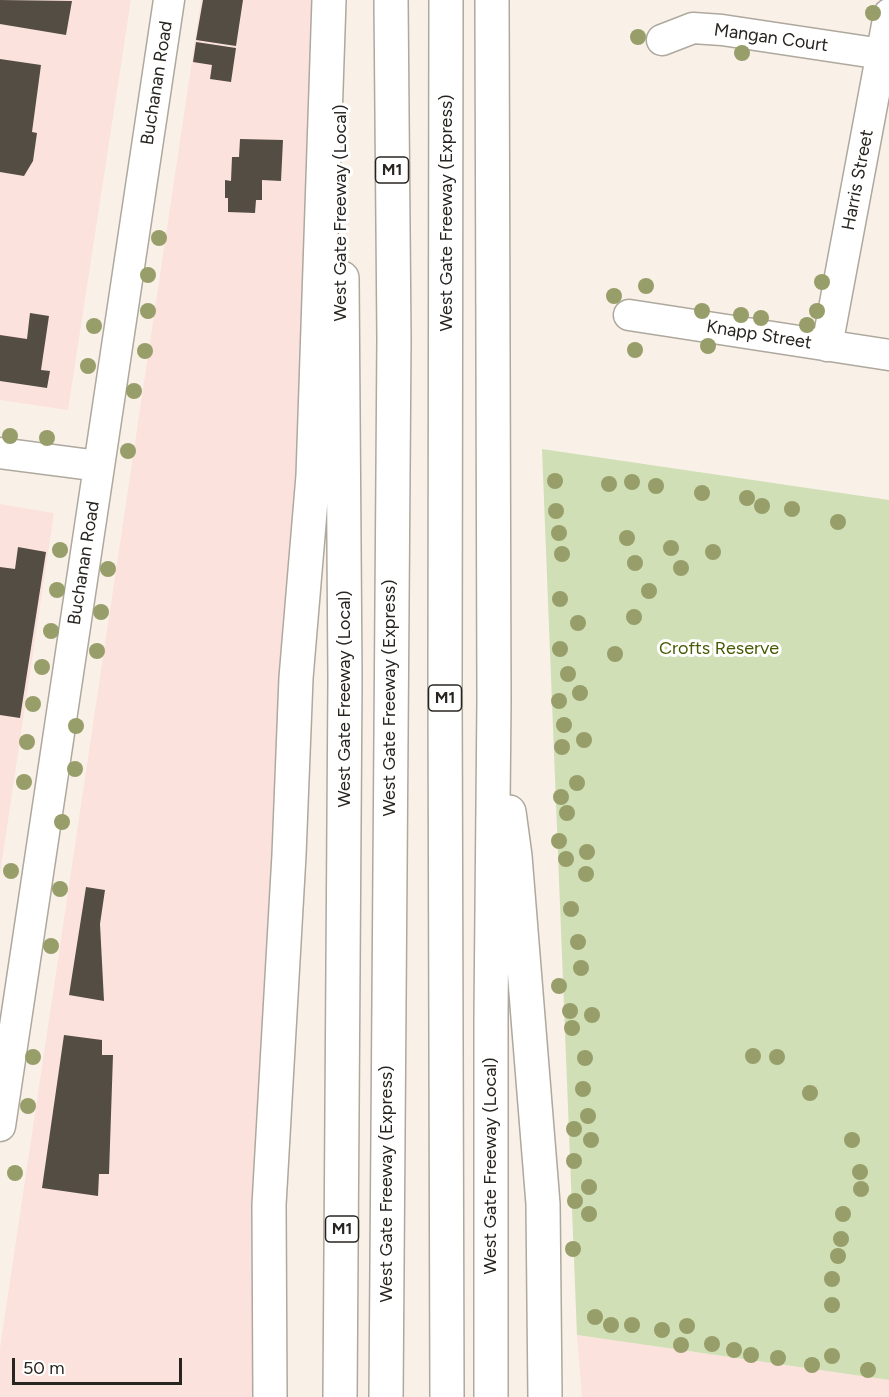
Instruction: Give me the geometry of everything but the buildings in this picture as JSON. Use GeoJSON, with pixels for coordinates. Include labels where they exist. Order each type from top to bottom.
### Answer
{"type":"FeatureCollection","features":[{"type":"Feature","properties":{"kind":"highway"},"geometry":{"type":"LineString","coordinates":[[270,1397],[269,1205],[289,855],[296,678],[313,476],[329,0]]}},
{"type":"Feature","properties":{"kind":"highway","name":"West Gate Freeway (Local)"},"geometry":{"type":"LineString","coordinates":[[340,0],[345,679],[340,1397]]}},
{"type":"Feature","properties":{"kind":"highway","name":"West Gate Freeway (Express)"},"geometry":{"type":"LineString","coordinates":[[386,1397],[394,339],[391,0]]}},
{"type":"Feature","properties":{"kind":"highway","name":"West Gate Freeway (Express)"},"geometry":{"type":"LineString","coordinates":[[446,0],[447,1397]]}},
{"type":"Feature","properties":{"kind":"highway","name":"West Gate Freeway (Local)"},"geometry":{"type":"LineString","coordinates":[[492,0],[494,700],[491,1015],[492,1397]]}},
{"type":"Feature","properties":{"kind":"highway"},"geometry":{"type":"LineString","coordinates":[[494,700],[515,856],[543,1204],[545,1397]]}},
{"type":"Feature","properties":{"kind":"street","name":"Buchanan Road"},"geometry":{"type":"LineString","coordinates":[[0,1126],[169,0]]}},
{"type":"Feature","properties":{"kind":"street","name":"Harris Street"},"geometry":{"type":"LineString","coordinates":[[827,346],[889,14]]}},
{"type":"Feature","properties":{"kind":"street","name":"Mangan Court"},"geometry":{"type":"LineString","coordinates":[[662,40],[693,28],[722,30],[882,54]]}},
{"type":"Feature","properties":{"kind":"street","name":"Knapp Street"},"geometry":{"type":"LineString","coordinates":[[629,315],[889,355]]}},
{"type":"Feature","properties":{"kind":"street"},"geometry":{"type":"LineString","coordinates":[[0,453],[99,466]]}},
{"type":"Feature","properties":{"kind":"shaded area"},"geometry":{"type":"Polygon","coordinates":[[[0,0],[131,0],[68,410],[0,400],[0,0]]]}},
{"type":"Feature","properties":{"kind":"shaded area"},"geometry":{"type":"Polygon","coordinates":[[[201,0],[314,0],[266,1397],[0,1397],[0,1348],[201,0]]]}},
{"type":"Feature","properties":{"kind":"shaded area"},"geometry":{"type":"Polygon","coordinates":[[[0,504],[54,513],[0,874],[0,504]]]}},
{"type":"Feature","properties":{"kind":"shaded area"},"geometry":{"type":"Polygon","coordinates":[[[577,1335],[889,1380],[889,1397],[582,1397],[577,1335]]]}},
{"type":"Feature","properties":{"kind":"green space","name":"Crofts Reserve"},"geometry":{"type":"Polygon","coordinates":[[[542,449],[889,500],[889,1380],[577,1335],[542,449]]]}}]}
